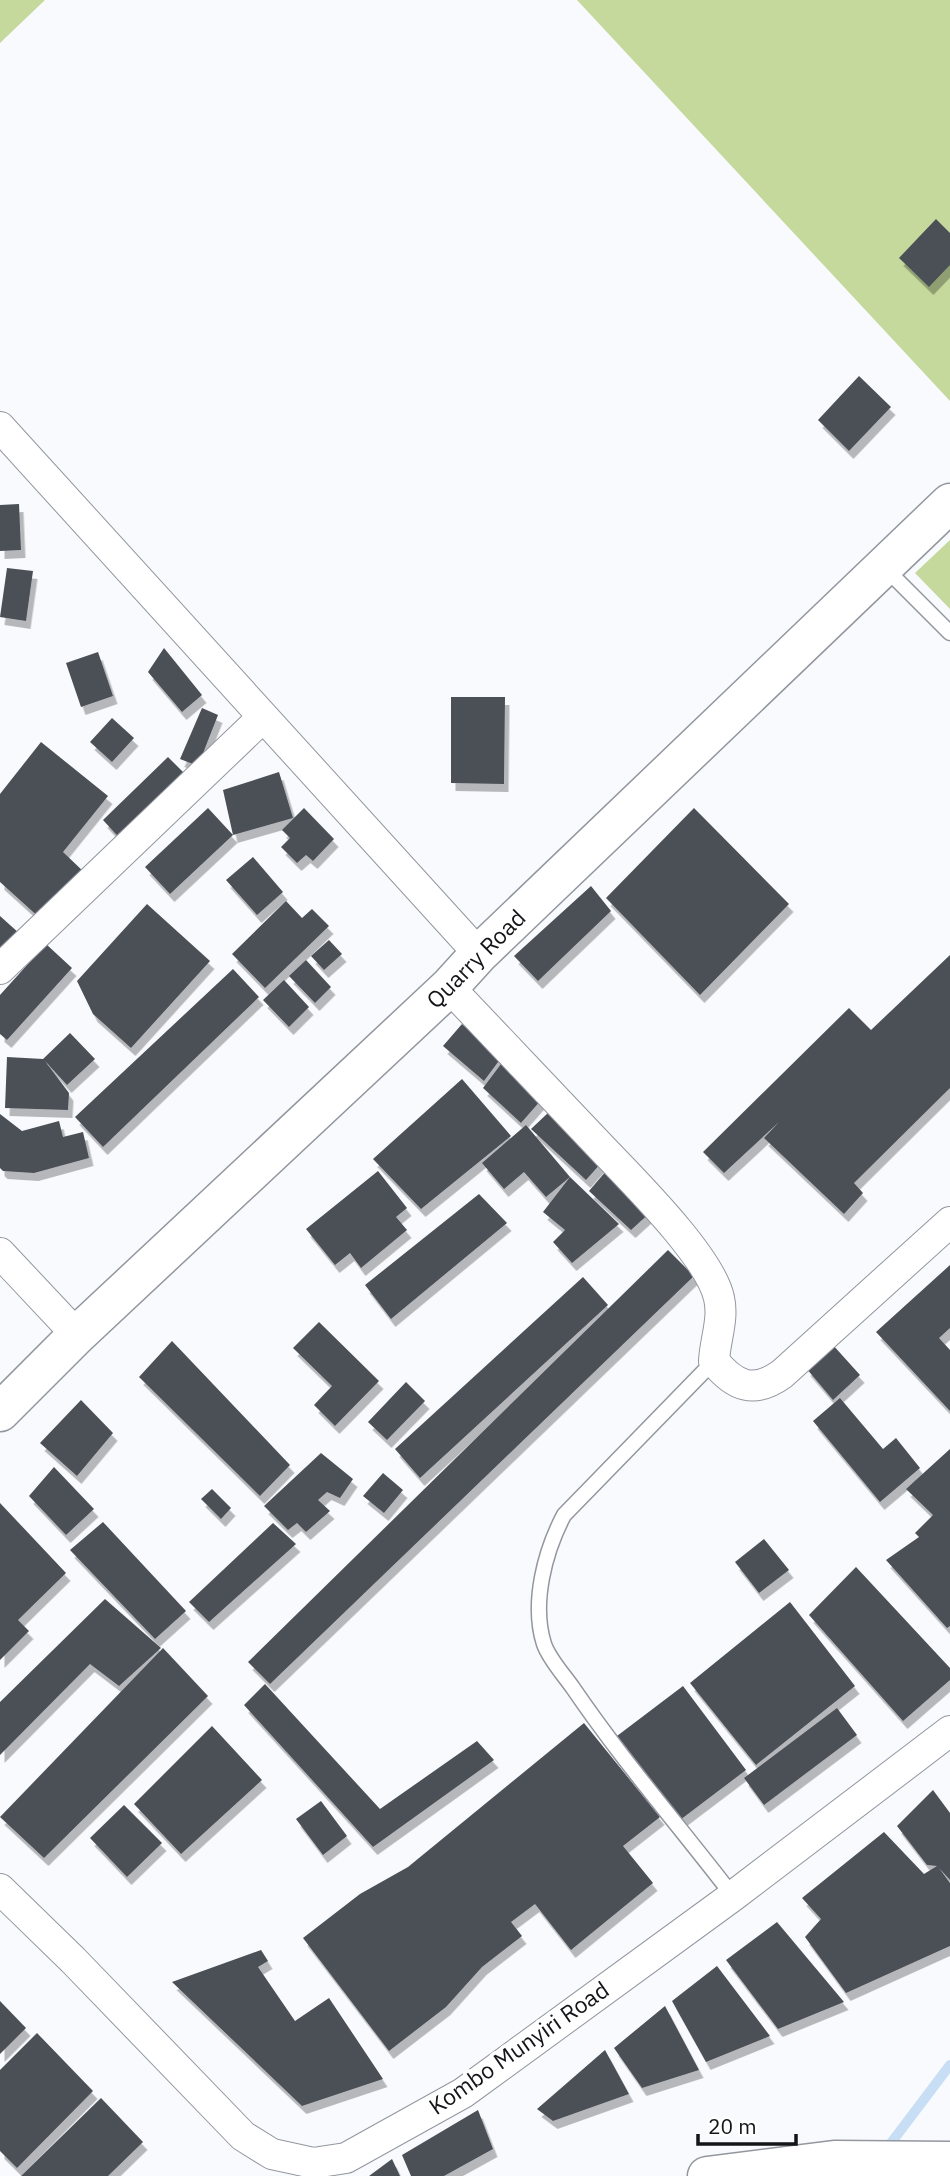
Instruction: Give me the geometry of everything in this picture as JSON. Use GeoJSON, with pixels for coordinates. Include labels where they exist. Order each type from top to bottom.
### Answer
{"type":"FeatureCollection","features":[{"type":"Feature","properties":{"kind":"main road","name":"Quarry Road"},"geometry":{"type":"LineString","coordinates":[[0,1412],[76,1335],[449,987],[479,954],[950,503]]}},
{"type":"Feature","properties":{"kind":"main road"},"geometry":{"type":"LineString","coordinates":[[707,2176],[853,2160],[950,2161]]}},
{"type":"Feature","properties":{"kind":"street"},"geometry":{"type":"LineString","coordinates":[[0,427],[479,954]]}},
{"type":"Feature","properties":{"kind":"street"},"geometry":{"type":"LineString","coordinates":[[0,969],[262,718]]}},
{"type":"Feature","properties":{"kind":"street"},"geometry":{"type":"LineString","coordinates":[[449,987],[654,1204],[706,1268],[719,1296],[722,1317],[715,1337],[714,1361],[739,1383],[753,1387],[768,1385],[950,1222]]}},
{"type":"Feature","properties":{"kind":"street"},"geometry":{"type":"LineString","coordinates":[[0,1253],[76,1335]]}},
{"type":"Feature","properties":{"kind":"street","name":"Kombo Munyiri Road"},"geometry":{"type":"LineString","coordinates":[[0,1889],[73,1960],[243,2136],[272,2154],[313,2163],[346,2158],[463,2092],[733,1896],[950,1731]]}},
{"type":"Feature","properties":{"kind":"lane"},"geometry":{"type":"LineString","coordinates":[[885,568],[950,634]]}},
{"type":"Feature","properties":{"kind":"lane"},"geometry":{"type":"LineString","coordinates":[[714,1361],[564,1515],[552,1538],[541,1587],[539,1621],[544,1646],[587,1709],[733,1896]]}},
{"type":"Feature","properties":{"kind":"green space"},"geometry":{"type":"Polygon","coordinates":[[[0,0],[45,0],[0,43],[0,0]]]}},
{"type":"Feature","properties":{"kind":"green space"},"geometry":{"type":"Polygon","coordinates":[[[577,0],[950,0],[950,401],[577,0]]]}},
{"type":"Feature","properties":{"kind":"green space"},"geometry":{"type":"Polygon","coordinates":[[[950,540],[950,609],[915,573],[950,540]]]}},
{"type":"Feature","properties":{"kind":"building"},"geometry":{"type":"Polygon","coordinates":[[[936,219],[950,233],[950,265],[929,287],[899,258],[936,219]]]}},
{"type":"Feature","properties":{"kind":"building"},"geometry":{"type":"Polygon","coordinates":[[[859,376],[891,407],[849,451],[818,420],[859,376]]]}},
{"type":"Feature","properties":{"kind":"building"},"geometry":{"type":"Polygon","coordinates":[[[19,504],[21,550],[0,551],[0,505],[19,504]]]}},
{"type":"Feature","properties":{"kind":"building"},"geometry":{"type":"Polygon","coordinates":[[[7,568],[33,571],[26,621],[0,617],[7,568]]]}},
{"type":"Feature","properties":{"kind":"building"},"geometry":{"type":"Polygon","coordinates":[[[164,648],[202,695],[182,712],[148,672],[164,648]]]}},
{"type":"Feature","properties":{"kind":"building"},"geometry":{"type":"Polygon","coordinates":[[[98,652],[113,696],[81,707],[66,663],[98,652]]]}},
{"type":"Feature","properties":{"kind":"building"},"geometry":{"type":"Polygon","coordinates":[[[451,697],[505,697],[504,784],[451,783],[451,697]]]}},
{"type":"Feature","properties":{"kind":"building"},"geometry":{"type":"Polygon","coordinates":[[[202,708],[218,715],[198,766],[180,759],[202,708]]]}},
{"type":"Feature","properties":{"kind":"building"},"geometry":{"type":"Polygon","coordinates":[[[112,718],[134,738],[112,762],[90,742],[112,718]]]}},
{"type":"Feature","properties":{"kind":"building"},"geometry":{"type":"Polygon","coordinates":[[[41,742],[108,796],[63,852],[85,873],[42,920],[0,882],[0,794],[41,742]]]}},
{"type":"Feature","properties":{"kind":"building"},"geometry":{"type":"Polygon","coordinates":[[[168,757],[190,779],[124,843],[103,820],[168,757]]]}},
{"type":"Feature","properties":{"kind":"building"},"geometry":{"type":"Polygon","coordinates":[[[279,772],[293,818],[233,835],[223,790],[279,772]]]}},
{"type":"Feature","properties":{"kind":"building"},"geometry":{"type":"Polygon","coordinates":[[[208,808],[233,835],[170,894],[145,867],[208,808]]]}},
{"type":"Feature","properties":{"kind":"building"},"geometry":{"type":"Polygon","coordinates":[[[304,808],[334,839],[313,861],[306,855],[297,863],[281,847],[290,838],[282,830],[304,808]]]}},
{"type":"Feature","properties":{"kind":"building"},"geometry":{"type":"Polygon","coordinates":[[[694,808],[789,904],[700,995],[606,898],[694,808]]]}},
{"type":"Feature","properties":{"kind":"building"},"geometry":{"type":"Polygon","coordinates":[[[253,857],[283,892],[257,915],[226,880],[253,857]]]}},
{"type":"Feature","properties":{"kind":"building"},"geometry":{"type":"Polygon","coordinates":[[[591,886],[611,911],[538,981],[514,956],[591,886]]]}},
{"type":"Feature","properties":{"kind":"building"},"geometry":{"type":"Polygon","coordinates":[[[286,901],[302,918],[312,909],[329,926],[265,988],[232,954],[286,901]]]}},
{"type":"Feature","properties":{"kind":"building"},"geometry":{"type":"Polygon","coordinates":[[[147,904],[210,961],[131,1048],[93,1014],[77,981],[147,904]]]}},
{"type":"Feature","properties":{"kind":"building"},"geometry":{"type":"Polygon","coordinates":[[[0,916],[20,934],[0,956],[0,916]]]}},
{"type":"Feature","properties":{"kind":"building"},"geometry":{"type":"Polygon","coordinates":[[[329,940],[342,954],[324,970],[311,956],[329,940]]]}},
{"type":"Feature","properties":{"kind":"building"},"geometry":{"type":"Polygon","coordinates":[[[46,944],[72,968],[7,1040],[0,1034],[0,995],[46,944]]]}},
{"type":"Feature","properties":{"kind":"building"},"geometry":{"type":"Polygon","coordinates":[[[950,955],[950,1088],[854,1183],[863,1193],[844,1214],[764,1138],[779,1122],[724,1173],[703,1152],[849,1008],[871,1030],[950,955]]]}},
{"type":"Feature","properties":{"kind":"building"},"geometry":{"type":"Polygon","coordinates":[[[306,960],[331,987],[315,1003],[289,976],[306,960]]]}},
{"type":"Feature","properties":{"kind":"building"},"geometry":{"type":"Polygon","coordinates":[[[233,969],[259,997],[103,1147],[75,1117],[233,969]]]}},
{"type":"Feature","properties":{"kind":"building"},"geometry":{"type":"Polygon","coordinates":[[[284,980],[309,1007],[289,1027],[263,1000],[284,980]]]}},
{"type":"Feature","properties":{"kind":"building"},"geometry":{"type":"Polygon","coordinates":[[[462,1024],[501,1058],[484,1081],[443,1046],[462,1024]]]}},
{"type":"Feature","properties":{"kind":"building"},"geometry":{"type":"Polygon","coordinates":[[[70,1033],[95,1059],[67,1085],[45,1061],[69,1093],[68,1110],[5,1108],[7,1057],[43,1059],[70,1033]]]}},
{"type":"Feature","properties":{"kind":"building"},"geometry":{"type":"Polygon","coordinates":[[[501,1064],[542,1099],[521,1123],[483,1088],[501,1064]]]}},
{"type":"Feature","properties":{"kind":"building"},"geometry":{"type":"Polygon","coordinates":[[[462,1079],[511,1136],[421,1209],[373,1159],[462,1079]]]}},
{"type":"Feature","properties":{"kind":"building"},"geometry":{"type":"Polygon","coordinates":[[[549,1112],[602,1162],[586,1180],[531,1129],[549,1112]]]}},
{"type":"Feature","properties":{"kind":"building"},"geometry":{"type":"Polygon","coordinates":[[[0,1114],[22,1131],[59,1121],[63,1137],[83,1132],[89,1158],[34,1173],[3,1171],[0,1168],[0,1114]]]}},
{"type":"Feature","properties":{"kind":"building"},"geometry":{"type":"Polygon","coordinates":[[[526,1125],[570,1177],[546,1197],[524,1172],[504,1189],[482,1163],[526,1125]]]}},
{"type":"Feature","properties":{"kind":"building"},"geometry":{"type":"Polygon","coordinates":[[[607,1170],[653,1210],[631,1230],[589,1191],[607,1170]]]}},
{"type":"Feature","properties":{"kind":"building"},"geometry":{"type":"Polygon","coordinates":[[[378,1171],[407,1208],[396,1217],[407,1230],[361,1268],[350,1253],[335,1265],[306,1229],[378,1171]]]}},
{"type":"Feature","properties":{"kind":"building"},"geometry":{"type":"Polygon","coordinates":[[[570,1177],[619,1224],[572,1263],[553,1242],[565,1230],[543,1212],[570,1177]]]}},
{"type":"Feature","properties":{"kind":"building"},"geometry":{"type":"Polygon","coordinates":[[[479,1194],[507,1223],[391,1319],[365,1285],[479,1194]]]}},
{"type":"Feature","properties":{"kind":"building"},"geometry":{"type":"Polygon","coordinates":[[[668,1250],[694,1276],[270,1684],[248,1662],[668,1250]]]}},
{"type":"Feature","properties":{"kind":"building"},"geometry":{"type":"Polygon","coordinates":[[[950,1265],[950,1328],[939,1338],[950,1350],[950,1411],[876,1332],[950,1265]]]}},
{"type":"Feature","properties":{"kind":"building"},"geometry":{"type":"Polygon","coordinates":[[[583,1277],[608,1305],[420,1478],[395,1449],[583,1277]]]}},
{"type":"Feature","properties":{"kind":"building"},"geometry":{"type":"Polygon","coordinates":[[[319,1322],[379,1381],[335,1426],[314,1405],[332,1386],[293,1348],[319,1322]]]}},
{"type":"Feature","properties":{"kind":"building"},"geometry":{"type":"Polygon","coordinates":[[[172,1341],[290,1465],[260,1496],[139,1377],[172,1341]]]}},
{"type":"Feature","properties":{"kind":"building"},"geometry":{"type":"Polygon","coordinates":[[[832,1344],[860,1375],[833,1400],[806,1368],[832,1344]]]}},
{"type":"Feature","properties":{"kind":"building"},"geometry":{"type":"Polygon","coordinates":[[[406,1382],[425,1401],[387,1440],[368,1422],[406,1382]]]}},
{"type":"Feature","properties":{"kind":"building"},"geometry":{"type":"Polygon","coordinates":[[[840,1398],[883,1449],[896,1438],[920,1468],[880,1502],[813,1421],[840,1398]]]}},
{"type":"Feature","properties":{"kind":"building"},"geometry":{"type":"Polygon","coordinates":[[[81,1400],[113,1433],[77,1476],[40,1443],[81,1400]]]}},
{"type":"Feature","properties":{"kind":"building"},"geometry":{"type":"Polygon","coordinates":[[[950,1449],[950,1626],[947,1628],[886,1560],[919,1537],[915,1533],[933,1515],[906,1489],[950,1449]]]}},
{"type":"Feature","properties":{"kind":"building"},"geometry":{"type":"Polygon","coordinates":[[[321,1453],[353,1479],[340,1498],[327,1492],[318,1500],[330,1511],[306,1532],[297,1523],[288,1530],[264,1506],[321,1453]]]}},
{"type":"Feature","properties":{"kind":"building"},"geometry":{"type":"Polygon","coordinates":[[[54,1467],[94,1509],[66,1535],[29,1496],[54,1467]]]}},
{"type":"Feature","properties":{"kind":"building"},"geometry":{"type":"Polygon","coordinates":[[[383,1473],[403,1490],[384,1513],[363,1496],[383,1473]]]}},
{"type":"Feature","properties":{"kind":"building"},"geometry":{"type":"Polygon","coordinates":[[[212,1489],[231,1508],[221,1519],[201,1499],[212,1489]]]}},
{"type":"Feature","properties":{"kind":"building"},"geometry":{"type":"Polygon","coordinates":[[[0,1503],[66,1573],[18,1620],[29,1631],[0,1660],[0,1503]]]}},
{"type":"Feature","properties":{"kind":"building"},"geometry":{"type":"Polygon","coordinates":[[[103,1522],[186,1611],[155,1639],[70,1550],[103,1522]]]}},
{"type":"Feature","properties":{"kind":"building"},"geometry":{"type":"Polygon","coordinates":[[[273,1523],[296,1544],[209,1622],[189,1602],[273,1523]]]}},
{"type":"Feature","properties":{"kind":"building"},"geometry":{"type":"Polygon","coordinates":[[[764,1539],[789,1570],[759,1593],[735,1562],[764,1539]]]}},
{"type":"Feature","properties":{"kind":"building"},"geometry":{"type":"Polygon","coordinates":[[[856,1567],[950,1668],[950,1680],[903,1721],[809,1615],[856,1567]]]}},
{"type":"Feature","properties":{"kind":"building"},"geometry":{"type":"Polygon","coordinates":[[[105,1599],[161,1648],[119,1686],[90,1664],[0,1755],[0,1702],[105,1599]]]}},
{"type":"Feature","properties":{"kind":"building"},"geometry":{"type":"Polygon","coordinates":[[[790,1602],[855,1686],[756,1765],[690,1683],[790,1602]]]}},
{"type":"Feature","properties":{"kind":"building"},"geometry":{"type":"Polygon","coordinates":[[[163,1648],[208,1696],[44,1858],[0,1817],[163,1648]]]}},
{"type":"Feature","properties":{"kind":"building"},"geometry":{"type":"Polygon","coordinates":[[[265,1684],[380,1809],[477,1741],[494,1760],[373,1847],[244,1705],[265,1684]]]}},
{"type":"Feature","properties":{"kind":"building"},"geometry":{"type":"Polygon","coordinates":[[[683,1686],[746,1770],[680,1820],[617,1736],[683,1686]]]}},
{"type":"Feature","properties":{"kind":"building"},"geometry":{"type":"Polygon","coordinates":[[[837,1708],[857,1735],[764,1805],[744,1778],[837,1708]]]}},
{"type":"Feature","properties":{"kind":"building"},"geometry":{"type":"Polygon","coordinates":[[[584,1723],[660,1817],[623,1846],[653,1883],[571,1950],[535,1904],[511,1922],[522,1936],[482,1967],[446,2007],[389,2051],[303,1938],[360,1894],[408,1867],[584,1723]]]}},
{"type":"Feature","properties":{"kind":"building"},"geometry":{"type":"Polygon","coordinates":[[[212,1726],[262,1780],[181,1854],[134,1804],[212,1726]]]}},
{"type":"Feature","properties":{"kind":"building"},"geometry":{"type":"Polygon","coordinates":[[[933,1790],[950,1813],[950,1880],[939,1868],[950,1883],[950,1946],[846,1993],[805,1937],[821,1919],[802,1898],[884,1832],[924,1874],[937,1866],[927,1865],[897,1826],[933,1790]]]}},
{"type":"Feature","properties":{"kind":"building"},"geometry":{"type":"Polygon","coordinates":[[[321,1801],[347,1836],[323,1855],[296,1819],[321,1801]]]}},
{"type":"Feature","properties":{"kind":"building"},"geometry":{"type":"Polygon","coordinates":[[[124,1805],[162,1843],[127,1877],[90,1838],[124,1805]]]}},
{"type":"Feature","properties":{"kind":"building"},"geometry":{"type":"Polygon","coordinates":[[[777,1922],[844,2002],[778,2029],[726,1960],[777,1922]]]}},
{"type":"Feature","properties":{"kind":"building"},"geometry":{"type":"Polygon","coordinates":[[[261,1950],[268,1961],[258,1967],[295,2021],[329,1998],[383,2079],[302,2106],[172,1982],[261,1950]]]}},
{"type":"Feature","properties":{"kind":"building"},"geometry":{"type":"Polygon","coordinates":[[[717,1966],[770,2036],[706,2062],[672,2001],[717,1966]]]}},
{"type":"Feature","properties":{"kind":"building"},"geometry":{"type":"Polygon","coordinates":[[[0,2001],[26,2028],[0,2054],[0,2001]]]}},
{"type":"Feature","properties":{"kind":"building"},"geometry":{"type":"Polygon","coordinates":[[[665,2006],[699,2070],[642,2088],[614,2048],[665,2006]]]}},
{"type":"Feature","properties":{"kind":"building"},"geometry":{"type":"Polygon","coordinates":[[[37,2033],[93,2091],[17,2168],[0,2151],[0,2070],[37,2033]]]}},
{"type":"Feature","properties":{"kind":"building"},"geometry":{"type":"Polygon","coordinates":[[[605,2050],[629,2094],[553,2121],[537,2109],[605,2050]]]}},
{"type":"Feature","properties":{"kind":"building"},"geometry":{"type":"Polygon","coordinates":[[[101,2098],[143,2142],[108,2176],[21,2176],[101,2098]]]}},
{"type":"Feature","properties":{"kind":"building"},"geometry":{"type":"Polygon","coordinates":[[[478,2110],[493,2149],[444,2176],[411,2176],[402,2155],[478,2110]]]}},
{"type":"Feature","properties":{"kind":"building"},"geometry":{"type":"Polygon","coordinates":[[[392,2159],[400,2176],[369,2176],[392,2159]]]}},
{"type":"Feature","properties":{"kind":"waterway"},"geometry":{"type":"LineString","coordinates":[[885,2151],[950,2065]]}}]}
